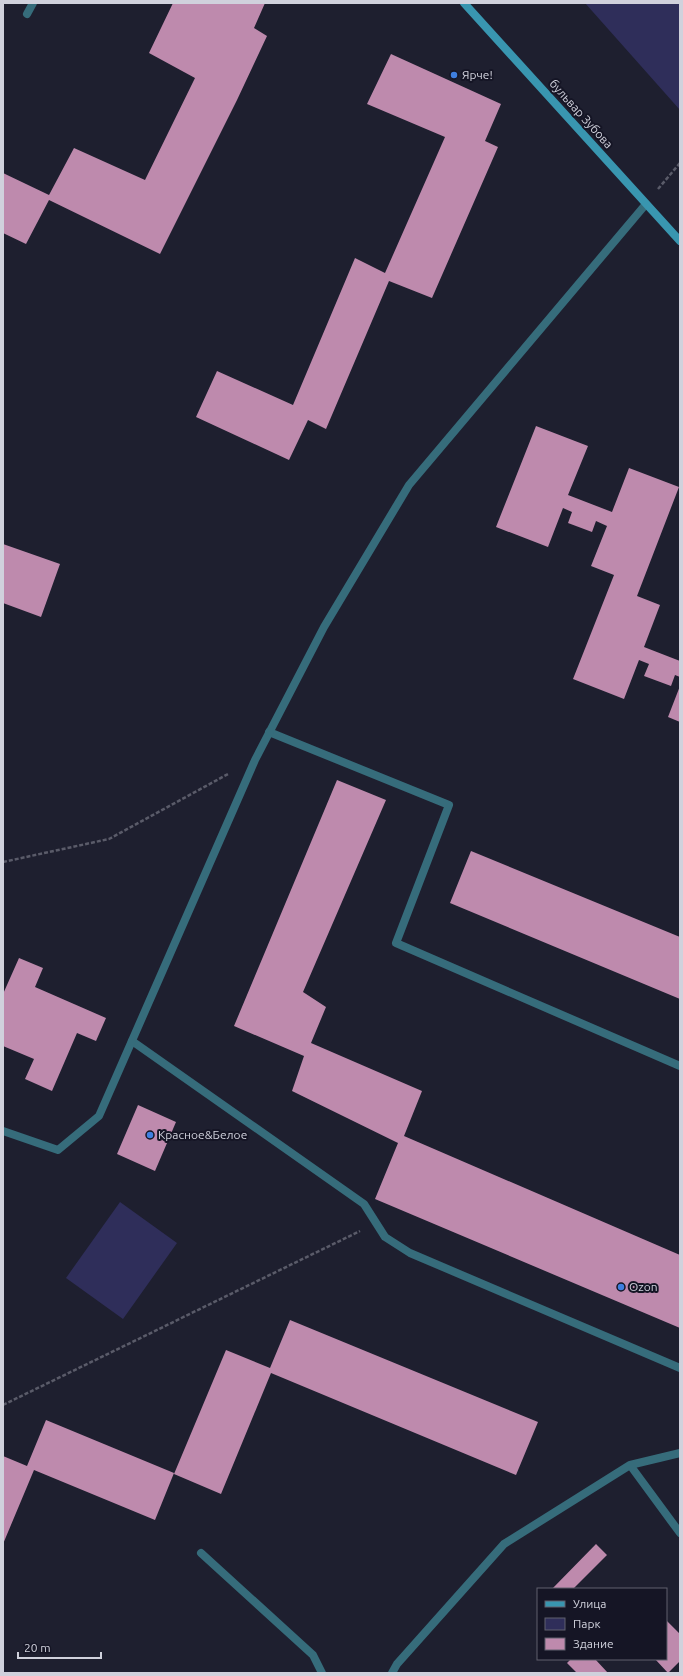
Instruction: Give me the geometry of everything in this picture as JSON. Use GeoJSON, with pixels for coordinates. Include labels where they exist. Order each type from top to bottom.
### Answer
{"type":"FeatureCollection","features":[{"type":"Feature","properties":{"kind":"street"},"geometry":{"type":"LineString","coordinates":[[27,14],[33,3]]}},
{"type":"Feature","properties":{"kind":"street","name":"бульвар Зубова"},"geometry":{"type":"LineString","coordinates":[[464,3],[680,240]]}},
{"type":"Feature","properties":{"kind":"street"},"geometry":{"type":"LineString","coordinates":[[3,1131],[58,1150],[100,1116],[255,760],[324,627],[409,486],[646,204]]}},
{"type":"Feature","properties":{"kind":"street"},"geometry":{"type":"LineString","coordinates":[[269,732],[449,805],[396,943],[680,1066]]}},
{"type":"Feature","properties":{"kind":"street"},"geometry":{"type":"LineString","coordinates":[[132,1041],[364,1204],[385,1237],[410,1253],[680,1368]]}},
{"type":"Feature","properties":{"kind":"street"},"geometry":{"type":"LineString","coordinates":[[392,1673],[397,1664],[504,1544],[630,1465],[680,1453]]}},
{"type":"Feature","properties":{"kind":"street"},"geometry":{"type":"LineString","coordinates":[[630,1465],[680,1533]]}},
{"type":"Feature","properties":{"kind":"street"},"geometry":{"type":"LineString","coordinates":[[201,1553],[313,1655],[322,1673]]}},
{"type":"Feature","properties":{"kind":"path"},"geometry":{"type":"LineString","coordinates":[[646,204],[680,163]]}},
{"type":"Feature","properties":{"kind":"path"},"geometry":{"type":"LineString","coordinates":[[3,862],[109,839],[255,760]]}},
{"type":"Feature","properties":{"kind":"path"},"geometry":{"type":"LineString","coordinates":[[3,1405],[376,1223]]}},
{"type":"Feature","properties":{"kind":"green space"},"geometry":{"type":"Polygon","coordinates":[[[585,3],[680,3],[680,110],[585,3]]]}},
{"type":"Feature","properties":{"kind":"green space"},"geometry":{"type":"Polygon","coordinates":[[[120,1202],[177,1243],[123,1319],[66,1278],[120,1202]]]}},
{"type":"Feature","properties":{"kind":"building"},"geometry":{"type":"Polygon","coordinates":[[[173,3],[265,3],[254,28],[267,36],[237,100],[160,254],[49,200],[26,244],[3,233],[3,173],[49,195],[74,148],[145,180],[195,78],[149,53],[173,3]]]}},
{"type":"Feature","properties":{"kind":"building"},"geometry":{"type":"Polygon","coordinates":[[[391,54],[501,104],[485,141],[498,147],[432,298],[389,281],[326,429],[308,420],[289,460],[196,417],[217,371],[293,405],[355,258],[385,273],[445,137],[367,104],[391,54]]]}},
{"type":"Feature","properties":{"kind":"building"},"geometry":{"type":"Polygon","coordinates":[[[536,426],[588,446],[568,495],[612,512],[629,468],[679,487],[637,596],[660,605],[644,647],[680,661],[680,677],[675,675],[671,686],[644,676],[649,664],[639,660],[624,699],[573,679],[614,575],[591,566],[607,526],[596,521],[592,532],[568,523],[572,512],[563,508],[548,547],[496,527],[536,426]]]}},
{"type":"Feature","properties":{"kind":"building"},"geometry":{"type":"Polygon","coordinates":[[[3,544],[60,564],[41,617],[3,603],[3,544]]]}},
{"type":"Feature","properties":{"kind":"building"},"geometry":{"type":"Polygon","coordinates":[[[680,686],[680,722],[668,717],[680,686]]]}},
{"type":"Feature","properties":{"kind":"building"},"geometry":{"type":"Polygon","coordinates":[[[337,780],[386,800],[303,992],[326,1007],[311,1043],[422,1091],[404,1136],[680,1255],[680,1328],[375,1199],[398,1143],[292,1091],[304,1056],[234,1026],[337,780]]]}},
{"type":"Feature","properties":{"kind":"building"},"geometry":{"type":"Polygon","coordinates":[[[471,851],[680,937],[680,999],[450,903],[471,851]]]}},
{"type":"Feature","properties":{"kind":"building"},"geometry":{"type":"Polygon","coordinates":[[[19,958],[43,968],[35,987],[106,1018],[96,1041],[77,1033],[52,1091],[25,1079],[34,1059],[3,1046],[3,994],[19,958]]]}},
{"type":"Feature","properties":{"kind":"building"},"geometry":{"type":"Polygon","coordinates":[[[138,1105],[176,1122],[155,1171],[117,1154],[138,1105]]]}},
{"type":"Feature","properties":{"kind":"building"},"geometry":{"type":"Polygon","coordinates":[[[290,1320],[538,1422],[516,1475],[271,1373],[221,1494],[174,1474],[226,1350],[270,1368],[290,1320]]]}},
{"type":"Feature","properties":{"kind":"building"},"geometry":{"type":"Polygon","coordinates":[[[46,1420],[174,1473],[155,1520],[34,1470],[3,1544],[3,1456],[27,1466],[46,1420]]]}},
{"type":"Feature","properties":{"kind":"building"},"geometry":{"type":"Polygon","coordinates":[[[596,1544],[607,1555],[574,1588],[553,1588],[596,1544]]]}},
{"type":"Feature","properties":{"kind":"building"},"geometry":{"type":"Polygon","coordinates":[[[667,1621],[680,1634],[680,1661],[668,1673],[656,1660],[667,1660],[667,1621]]]}},
{"type":"Feature","properties":{"kind":"building"},"geometry":{"type":"Polygon","coordinates":[[[570,1660],[596,1660],[608,1673],[577,1673],[567,1663],[570,1660]]]}},
{"type":"Feature","properties":{"kind":"place","name":"Ярче!"},"geometry":{"type":"Point","coordinates":[454,75]}},
{"type":"Feature","properties":{"kind":"place","name":"Красное&Белое"},"geometry":{"type":"Point","coordinates":[150,1135]}},
{"type":"Feature","properties":{"kind":"place","name":"Ozon"},"geometry":{"type":"Point","coordinates":[621,1287]}}]}
